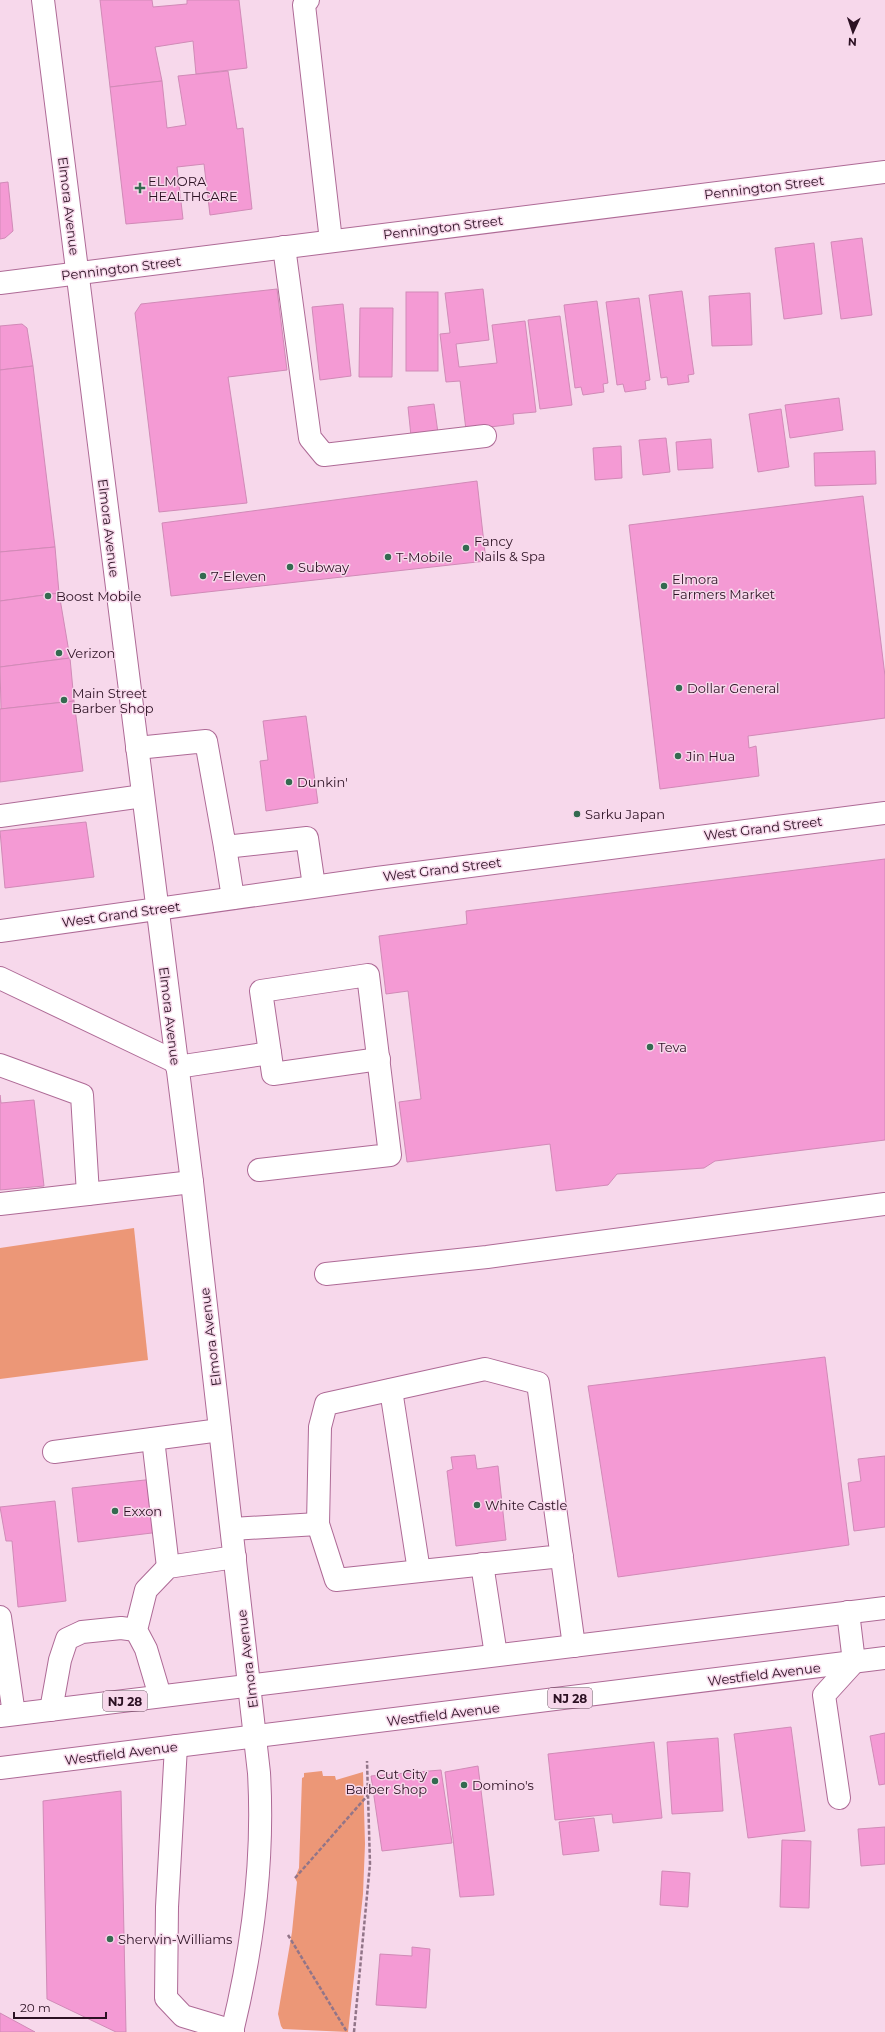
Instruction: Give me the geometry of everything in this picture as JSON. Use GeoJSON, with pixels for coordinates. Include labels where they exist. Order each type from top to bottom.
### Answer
{"type":"FeatureCollection","features":[{"type":"Feature","properties":{"kind":"main road","name":"Elmora Avenue"},"geometry":{"type":"LineString","coordinates":[[43,0],[192,1182],[255,1737],[261,1805],[258,1872],[245,1979],[232,2031]]}},
{"type":"Feature","properties":{"kind":"main road"},"geometry":{"type":"LineString","coordinates":[[308,0],[304,5],[331,242]]}},
{"type":"Feature","properties":{"kind":"main road","name":"Pennington Street"},"geometry":{"type":"LineString","coordinates":[[0,283],[885,172]]}},
{"type":"Feature","properties":{"kind":"main road"},"geometry":{"type":"LineString","coordinates":[[284,247],[310,438],[324,455],[485,436]]}},
{"type":"Feature","properties":{"kind":"main road"},"geometry":{"type":"LineString","coordinates":[[137,748],[206,741],[233,898]]}},
{"type":"Feature","properties":{"kind":"main road"},"geometry":{"type":"LineString","coordinates":[[0,816],[143,796]]}},
{"type":"Feature","properties":{"kind":"main road","name":"West Grand Street"},"geometry":{"type":"LineString","coordinates":[[0,931],[314,886],[885,813]]}},
{"type":"Feature","properties":{"kind":"main road"},"geometry":{"type":"LineString","coordinates":[[225,847],[307,838],[314,886]]}},
{"type":"Feature","properties":{"kind":"main road"},"geometry":{"type":"LineString","coordinates":[[260,1170],[390,1154],[379,1059],[368,975],[262,991],[273,1074],[379,1059]]}},
{"type":"Feature","properties":{"kind":"main road"},"geometry":{"type":"LineString","coordinates":[[0,978],[177,1064],[270,1053]]}},
{"type":"Feature","properties":{"kind":"main road"},"geometry":{"type":"LineString","coordinates":[[0,1065],[82,1095],[88,1194]]}},
{"type":"Feature","properties":{"kind":"main road"},"geometry":{"type":"LineString","coordinates":[[0,1204],[192,1182]]}},
{"type":"Feature","properties":{"kind":"main road"},"geometry":{"type":"LineString","coordinates":[[326,1274],[487,1257],[885,1204]]}},
{"type":"Feature","properties":{"kind":"main road"},"geometry":{"type":"LineString","coordinates":[[562,1556],[336,1580],[318,1524],[320,1427],[326,1404],[485,1369],[538,1383],[562,1556],[574,1646]]}},
{"type":"Feature","properties":{"kind":"main road"},"geometry":{"type":"LineString","coordinates":[[391,1390],[419,1571]]}},
{"type":"Feature","properties":{"kind":"main road"},"geometry":{"type":"LineString","coordinates":[[54,1452],[220,1430]]}},
{"type":"Feature","properties":{"kind":"main road"},"geometry":{"type":"LineString","coordinates":[[153,1439],[168,1567]]}},
{"type":"Feature","properties":{"kind":"main road"},"geometry":{"type":"LineString","coordinates":[[232,1529],[318,1524]]}},
{"type":"Feature","properties":{"kind":"main road"},"geometry":{"type":"LineString","coordinates":[[160,1696],[146,1649],[136,1630],[146,1590],[168,1567],[235,1557]]}},
{"type":"Feature","properties":{"kind":"main road"},"geometry":{"type":"LineString","coordinates":[[482,1564],[496,1655]]}},
{"type":"Feature","properties":{"kind":"main road","name":"NJ 28"},"geometry":{"type":"LineString","coordinates":[[7,1715],[885,1608]]}},
{"type":"Feature","properties":{"kind":"main road"},"geometry":{"type":"LineString","coordinates":[[839,1798],[824,1695],[854,1662],[848,1612]]}},
{"type":"Feature","properties":{"kind":"main road"},"geometry":{"type":"LineString","coordinates":[[0,1617],[7,1715]]}},
{"type":"Feature","properties":{"kind":"main road"},"geometry":{"type":"LineString","coordinates":[[51,1710],[60,1660],[67,1639],[82,1632],[121,1628],[136,1630]]}},
{"type":"Feature","properties":{"kind":"main road","name":"Westfield Avenue"},"geometry":{"type":"LineString","coordinates":[[0,1768],[885,1658]]}},
{"type":"Feature","properties":{"kind":"main road"},"geometry":{"type":"LineString","coordinates":[[176,1746],[167,1907],[166,1998],[183,2016],[232,2031]]}},
{"type":"Feature","properties":{"kind":"path"},"geometry":{"type":"LineString","coordinates":[[354,2032],[370,1864],[367,1760]]}},
{"type":"Feature","properties":{"kind":"path"},"geometry":{"type":"LineString","coordinates":[[295,1878],[368,1794]]}},
{"type":"Feature","properties":{"kind":"path"},"geometry":{"type":"LineString","coordinates":[[288,1935],[347,2032]]}},
{"type":"Feature","properties":{"kind":"shaded area"},"geometry":{"type":"Polygon","coordinates":[[[134,1228],[148,1360],[0,1379],[0,1248],[134,1228]]]}},
{"type":"Feature","properties":{"kind":"shaded area"},"geometry":{"type":"Polygon","coordinates":[[[322,1771],[323,1776],[335,1776],[336,1780],[363,1772],[365,1844],[363,1894],[348,2032],[283,2029],[278,2014],[292,1932],[297,1882],[295,1878],[299,1868],[302,1778],[304,1777],[304,1773],[322,1771]]]}},
{"type":"Feature","properties":{"kind":"building"},"geometry":{"type":"Polygon","coordinates":[[[100,0],[152,0],[153,7],[187,4],[187,0],[239,0],[247,68],[196,74],[193,41],[155,47],[162,81],[110,87],[100,0]]]}},
{"type":"Feature","properties":{"kind":"building"},"geometry":{"type":"Polygon","coordinates":[[[228,71],[237,129],[243,128],[252,209],[210,215],[204,164],[177,167],[183,219],[126,224],[110,87],[162,81],[167,128],[186,125],[178,76],[228,71]]]}},
{"type":"Feature","properties":{"kind":"building"},"geometry":{"type":"Polygon","coordinates":[[[8,182],[13,231],[5,238],[0,239],[0,183],[8,182]]]}},
{"type":"Feature","properties":{"kind":"building"},"geometry":{"type":"Polygon","coordinates":[[[862,238],[872,315],[841,319],[831,242],[862,238]]]}},
{"type":"Feature","properties":{"kind":"building"},"geometry":{"type":"Polygon","coordinates":[[[814,243],[822,314],[784,319],[775,248],[814,243]]]}},
{"type":"Feature","properties":{"kind":"building"},"geometry":{"type":"Polygon","coordinates":[[[277,289],[287,370],[228,377],[247,503],[159,512],[135,313],[141,304],[277,289]]]}},
{"type":"Feature","properties":{"kind":"building"},"geometry":{"type":"Polygon","coordinates":[[[483,289],[489,340],[456,344],[459,367],[497,363],[492,325],[525,321],[536,412],[513,414],[514,424],[466,430],[460,381],[446,382],[440,334],[450,333],[445,293],[483,289]]]}},
{"type":"Feature","properties":{"kind":"building"},"geometry":{"type":"Polygon","coordinates":[[[682,291],[694,374],[688,375],[689,382],[668,385],[667,377],[661,378],[649,295],[682,291]]]}},
{"type":"Feature","properties":{"kind":"building"},"geometry":{"type":"Polygon","coordinates":[[[406,292],[438,292],[438,371],[406,371],[406,292]]]}},
{"type":"Feature","properties":{"kind":"building"},"geometry":{"type":"Polygon","coordinates":[[[750,293],[752,345],[712,346],[709,296],[750,293]]]}},
{"type":"Feature","properties":{"kind":"building"},"geometry":{"type":"Polygon","coordinates":[[[639,298],[650,380],[645,381],[646,389],[625,392],[623,384],[617,385],[606,302],[639,298]]]}},
{"type":"Feature","properties":{"kind":"building"},"geometry":{"type":"Polygon","coordinates":[[[597,301],[608,383],[603,384],[604,392],[583,395],[581,387],[575,388],[564,305],[597,301]]]}},
{"type":"Feature","properties":{"kind":"building"},"geometry":{"type":"Polygon","coordinates":[[[343,304],[351,376],[320,380],[312,307],[343,304]]]}},
{"type":"Feature","properties":{"kind":"building"},"geometry":{"type":"Polygon","coordinates":[[[360,308],[393,308],[392,377],[359,377],[360,308]]]}},
{"type":"Feature","properties":{"kind":"building"},"geometry":{"type":"Polygon","coordinates":[[[560,316],[572,405],[540,409],[528,320],[560,316]]]}},
{"type":"Feature","properties":{"kind":"building"},"geometry":{"type":"Polygon","coordinates":[[[22,324],[27,328],[33,366],[0,370],[0,326],[22,324]]]}},
{"type":"Feature","properties":{"kind":"building"},"geometry":{"type":"Polygon","coordinates":[[[33,366],[55,547],[0,552],[0,370],[33,366]]]}},
{"type":"Feature","properties":{"kind":"building"},"geometry":{"type":"Polygon","coordinates":[[[839,398],[843,430],[790,438],[785,405],[839,398]]]}},
{"type":"Feature","properties":{"kind":"building"},"geometry":{"type":"Polygon","coordinates":[[[434,404],[438,433],[411,436],[408,407],[434,404]]]}},
{"type":"Feature","properties":{"kind":"building"},"geometry":{"type":"Polygon","coordinates":[[[781,409],[789,467],[758,472],[749,414],[781,409]]]}},
{"type":"Feature","properties":{"kind":"building"},"geometry":{"type":"Polygon","coordinates":[[[666,438],[670,472],[643,475],[639,440],[666,438]]]}},
{"type":"Feature","properties":{"kind":"building"},"geometry":{"type":"Polygon","coordinates":[[[711,439],[713,468],[678,470],[676,442],[711,439]]]}},
{"type":"Feature","properties":{"kind":"building"},"geometry":{"type":"Polygon","coordinates":[[[621,446],[622,478],[595,480],[593,448],[621,446]]]}},
{"type":"Feature","properties":{"kind":"building"},"geometry":{"type":"Polygon","coordinates":[[[875,451],[876,484],[815,486],[814,453],[875,451]]]}},
{"type":"Feature","properties":{"kind":"building"},"geometry":{"type":"Polygon","coordinates":[[[477,481],[486,561],[171,596],[162,523],[477,481]]]}},
{"type":"Feature","properties":{"kind":"building"},"geometry":{"type":"Polygon","coordinates":[[[863,496],[885,676],[885,718],[748,736],[749,748],[756,746],[759,776],[660,789],[629,525],[863,496]]]}},
{"type":"Feature","properties":{"kind":"building"},"geometry":{"type":"Polygon","coordinates":[[[55,547],[59,593],[0,601],[0,552],[55,547]]]}},
{"type":"Feature","properties":{"kind":"building"},"geometry":{"type":"Polygon","coordinates":[[[59,593],[70,658],[0,667],[0,601],[59,593]]]}},
{"type":"Feature","properties":{"kind":"building"},"geometry":{"type":"Polygon","coordinates":[[[70,658],[74,701],[1,709],[0,667],[70,658]]]}},
{"type":"Feature","properties":{"kind":"building"},"geometry":{"type":"Polygon","coordinates":[[[74,701],[83,771],[0,782],[0,709],[74,701]]]}},
{"type":"Feature","properties":{"kind":"building"},"geometry":{"type":"Polygon","coordinates":[[[306,716],[318,803],[266,811],[260,761],[268,760],[263,721],[306,716]]]}},
{"type":"Feature","properties":{"kind":"building"},"geometry":{"type":"Polygon","coordinates":[[[86,822],[94,877],[5,888],[0,831],[86,822]]]}},
{"type":"Feature","properties":{"kind":"building","name":"Teva"},"geometry":{"type":"Polygon","coordinates":[[[885,859],[885,1140],[715,1161],[704,1168],[617,1174],[608,1185],[556,1191],[550,1144],[407,1162],[399,1102],[421,1099],[408,991],[386,994],[379,936],[467,924],[466,911],[885,859]]]}},
{"type":"Feature","properties":{"kind":"building"},"geometry":{"type":"Polygon","coordinates":[[[0,1095],[1,1103],[34,1100],[44,1186],[0,1190],[0,1095]]]}},
{"type":"Feature","properties":{"kind":"building"},"geometry":{"type":"Polygon","coordinates":[[[825,1357],[849,1545],[618,1577],[588,1386],[825,1357]]]}},
{"type":"Feature","properties":{"kind":"building","name":"White Castle"},"geometry":{"type":"Polygon","coordinates":[[[475,1455],[477,1469],[498,1466],[506,1540],[456,1546],[447,1471],[453,1469],[451,1457],[475,1455]]]}},
{"type":"Feature","properties":{"kind":"building"},"geometry":{"type":"Polygon","coordinates":[[[885,1456],[885,1527],[854,1531],[848,1483],[861,1481],[858,1459],[885,1456]]]}},
{"type":"Feature","properties":{"kind":"building"},"geometry":{"type":"Polygon","coordinates":[[[154,1479],[160,1532],[78,1542],[72,1488],[154,1479]]]}},
{"type":"Feature","properties":{"kind":"building"},"geometry":{"type":"Polygon","coordinates":[[[55,1501],[66,1601],[18,1607],[12,1541],[6,1541],[0,1507],[55,1501]]]}},
{"type":"Feature","properties":{"kind":"building"},"geometry":{"type":"Polygon","coordinates":[[[791,1727],[805,1831],[748,1838],[734,1734],[791,1727]]]}},
{"type":"Feature","properties":{"kind":"building"},"geometry":{"type":"Polygon","coordinates":[[[885,1733],[885,1784],[879,1785],[870,1736],[885,1733]]]}},
{"type":"Feature","properties":{"kind":"building"},"geometry":{"type":"Polygon","coordinates":[[[718,1738],[723,1811],[672,1814],[667,1742],[718,1738]]]}},
{"type":"Feature","properties":{"kind":"building"},"geometry":{"type":"Polygon","coordinates":[[[654,1742],[662,1818],[613,1823],[612,1814],[555,1820],[548,1754],[654,1742]]]}},
{"type":"Feature","properties":{"kind":"building"},"geometry":{"type":"Polygon","coordinates":[[[478,1766],[494,1895],[460,1897],[445,1772],[478,1766]]]}},
{"type":"Feature","properties":{"kind":"building"},"geometry":{"type":"Polygon","coordinates":[[[441,1770],[452,1843],[382,1851],[371,1776],[441,1770]]]}},
{"type":"Feature","properties":{"kind":"building"},"geometry":{"type":"Polygon","coordinates":[[[121,1791],[126,2032],[116,2032],[47,1999],[43,1801],[121,1791]]]}},
{"type":"Feature","properties":{"kind":"building"},"geometry":{"type":"Polygon","coordinates":[[[594,1818],[599,1851],[563,1855],[559,1822],[594,1818]]]}},
{"type":"Feature","properties":{"kind":"building"},"geometry":{"type":"Polygon","coordinates":[[[885,1827],[885,1864],[861,1866],[858,1829],[885,1827]]]}},
{"type":"Feature","properties":{"kind":"building"},"geometry":{"type":"Polygon","coordinates":[[[782,1840],[811,1841],[809,1908],[780,1907],[782,1840]]]}},
{"type":"Feature","properties":{"kind":"building"},"geometry":{"type":"Polygon","coordinates":[[[662,1871],[690,1873],[688,1907],[660,1905],[662,1871]]]}},
{"type":"Feature","properties":{"kind":"building"},"geometry":{"type":"Polygon","coordinates":[[[412,1947],[430,1949],[426,2008],[376,2005],[380,1954],[412,1956],[412,1947]]]}},
{"type":"Feature","properties":{"kind":"building"},"geometry":{"type":"Polygon","coordinates":[[[0,2013],[35,2032],[0,2032],[0,2013]]]}},
{"type":"Feature","properties":{"kind":"place","name":"ELMORA HEALTHCARE"},"geometry":{"type":"Point","coordinates":[140,188]}},
{"type":"Feature","properties":{"kind":"place","name":"Fancy Nails & Spa"},"geometry":{"type":"Point","coordinates":[466,548]}},
{"type":"Feature","properties":{"kind":"place","name":"T-Mobile"},"geometry":{"type":"Point","coordinates":[388,557]}},
{"type":"Feature","properties":{"kind":"place","name":"Subway"},"geometry":{"type":"Point","coordinates":[290,567]}},
{"type":"Feature","properties":{"kind":"place","name":"7-Eleven"},"geometry":{"type":"Point","coordinates":[203,576]}},
{"type":"Feature","properties":{"kind":"place","name":"Elmora Farmers Market"},"geometry":{"type":"Point","coordinates":[664,586]}},
{"type":"Feature","properties":{"kind":"place","name":"Boost Mobile"},"geometry":{"type":"Point","coordinates":[48,596]}},
{"type":"Feature","properties":{"kind":"place","name":"Verizon"},"geometry":{"type":"Point","coordinates":[59,653]}},
{"type":"Feature","properties":{"kind":"place","name":"Dollar General"},"geometry":{"type":"Point","coordinates":[679,688]}},
{"type":"Feature","properties":{"kind":"place","name":"Main Street Barber Shop"},"geometry":{"type":"Point","coordinates":[64,700]}},
{"type":"Feature","properties":{"kind":"place","name":"Jin Hua"},"geometry":{"type":"Point","coordinates":[678,756]}},
{"type":"Feature","properties":{"kind":"place","name":"Dunkin'"},"geometry":{"type":"Point","coordinates":[289,782]}},
{"type":"Feature","properties":{"kind":"place","name":"Sarku Japan"},"geometry":{"type":"Point","coordinates":[577,814]}},
{"type":"Feature","properties":{"kind":"place","name":"Teva"},"geometry":{"type":"Point","coordinates":[650,1047]}},
{"type":"Feature","properties":{"kind":"place","name":"White Castle"},"geometry":{"type":"Point","coordinates":[477,1505]}},
{"type":"Feature","properties":{"kind":"place","name":"Exxon"},"geometry":{"type":"Point","coordinates":[115,1511]}},
{"type":"Feature","properties":{"kind":"place","name":"Cut City Barber Shop"},"geometry":{"type":"Point","coordinates":[435,1781]}},
{"type":"Feature","properties":{"kind":"place","name":"Domino's"},"geometry":{"type":"Point","coordinates":[464,1785]}},
{"type":"Feature","properties":{"kind":"place","name":"Sherwin-Williams"},"geometry":{"type":"Point","coordinates":[110,1939]}}]}
